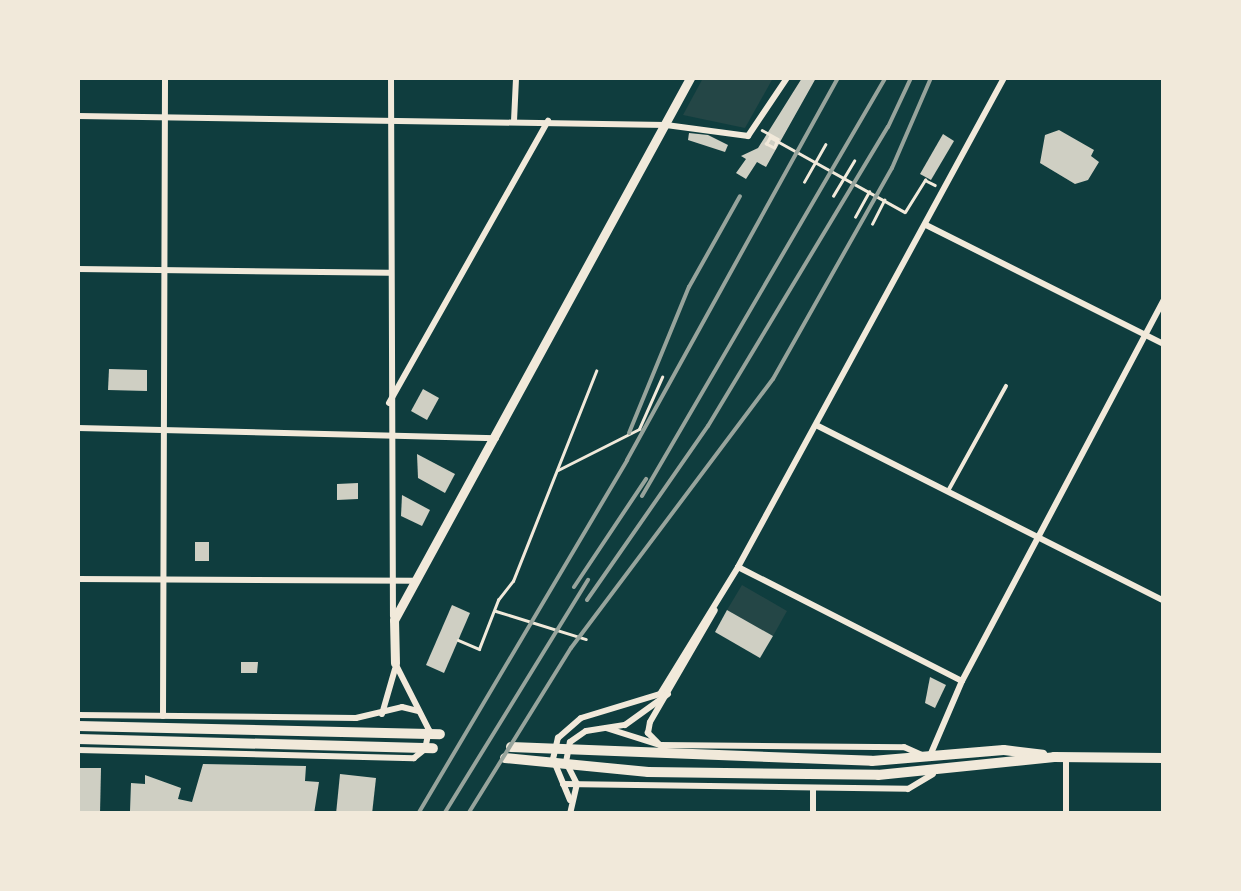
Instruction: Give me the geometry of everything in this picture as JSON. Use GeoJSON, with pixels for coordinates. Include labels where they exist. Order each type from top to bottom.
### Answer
{"type":"FeatureCollection","features":[{"type":"Feature","properties":{"kind":"main road"},"geometry":{"type":"LineString","coordinates":[[78,726],[440,734]]}},
{"type":"Feature","properties":{"kind":"main road"},"geometry":{"type":"LineString","coordinates":[[78,739],[432,748]]}},
{"type":"Feature","properties":{"kind":"main road"},"geometry":{"type":"LineString","coordinates":[[511,746],[647,756],[929,758],[1004,750],[1054,757],[1164,758]]}},
{"type":"Feature","properties":{"kind":"main road"},"geometry":{"type":"LineString","coordinates":[[505,758],[648,772],[933,774],[1054,757]]}},
{"type":"Feature","properties":{"kind":"street"},"geometry":{"type":"LineString","coordinates":[[162,716],[166,78]]}},
{"type":"Feature","properties":{"kind":"street"},"geometry":{"type":"LineString","coordinates":[[381,714],[390,700],[395,663],[388,432],[391,78]]}},
{"type":"Feature","properties":{"kind":"street"},"geometry":{"type":"LineString","coordinates":[[514,121],[516,78]]}},
{"type":"Feature","properties":{"kind":"street"},"geometry":{"type":"LineString","coordinates":[[394,620],[497,438],[690,78]]}},
{"type":"Feature","properties":{"kind":"street"},"geometry":{"type":"LineString","coordinates":[[78,116],[666,124],[754,135],[787,78]]}},
{"type":"Feature","properties":{"kind":"street"},"geometry":{"type":"LineString","coordinates":[[660,745],[648,729],[664,694],[738,567],[1004,78]]}},
{"type":"Feature","properties":{"kind":"street"},"geometry":{"type":"LineString","coordinates":[[388,404],[548,122]]}},
{"type":"Feature","properties":{"kind":"street"},"geometry":{"type":"LineString","coordinates":[[926,224],[1164,344]]}},
{"type":"Feature","properties":{"kind":"street"},"geometry":{"type":"LineString","coordinates":[[78,270],[389,273]]}},
{"type":"Feature","properties":{"kind":"street"},"geometry":{"type":"LineString","coordinates":[[606,728],[660,745],[904,747],[929,758],[962,681],[1164,299]]}},
{"type":"Feature","properties":{"kind":"street"},"geometry":{"type":"LineString","coordinates":[[816,424],[1164,601]]}},
{"type":"Feature","properties":{"kind":"street"},"geometry":{"type":"LineString","coordinates":[[78,428],[388,432],[497,438]]}},
{"type":"Feature","properties":{"kind":"street"},"geometry":{"type":"LineString","coordinates":[[738,567],[962,681]]}},
{"type":"Feature","properties":{"kind":"street"},"geometry":{"type":"LineString","coordinates":[[78,580],[417,581]]}},
{"type":"Feature","properties":{"kind":"street"},"geometry":{"type":"LineString","coordinates":[[78,750],[405,760],[428,742],[419,711],[395,663]]}},
{"type":"Feature","properties":{"kind":"street"},"geometry":{"type":"LineString","coordinates":[[570,814],[576,780],[566,762],[570,742],[636,719],[664,694]]}},
{"type":"Feature","properties":{"kind":"street"},"geometry":{"type":"LineString","coordinates":[[570,800],[553,759],[558,738],[581,718],[664,694]]}},
{"type":"Feature","properties":{"kind":"street"},"geometry":{"type":"LineString","coordinates":[[78,715],[381,714],[402,707],[419,711]]}},
{"type":"Feature","properties":{"kind":"street"},"geometry":{"type":"LineString","coordinates":[[1066,757],[1066,814]]}},
{"type":"Feature","properties":{"kind":"street"},"geometry":{"type":"LineString","coordinates":[[562,781],[908,789],[933,774]]}},
{"type":"Feature","properties":{"kind":"street"},"geometry":{"type":"LineString","coordinates":[[813,788],[813,814]]}},
{"type":"Feature","properties":{"kind":"lane"},"geometry":{"type":"LineString","coordinates":[[948,492],[1006,386]]}},
{"type":"Feature","properties":{"kind":"path"},"geometry":{"type":"LineString","coordinates":[[766,133],[778,140],[774,148],[766,144],[774,140],[816,162],[905,212],[925,180],[945,190]]}},
{"type":"Feature","properties":{"kind":"path"},"geometry":{"type":"LineString","coordinates":[[804,182],[825,145]]}},
{"type":"Feature","properties":{"kind":"path"},"geometry":{"type":"LineString","coordinates":[[834,196],[854,161]]}},
{"type":"Feature","properties":{"kind":"path"},"geometry":{"type":"LineString","coordinates":[[855,217],[869,192]]}},
{"type":"Feature","properties":{"kind":"path"},"geometry":{"type":"LineString","coordinates":[[872,224],[884,200]]}},
{"type":"Feature","properties":{"kind":"path"},"geometry":{"type":"LineString","coordinates":[[458,640],[479,650],[494,611],[513,581],[596,372]]}},
{"type":"Feature","properties":{"kind":"path"},"geometry":{"type":"LineString","coordinates":[[557,471],[640,429],[662,377]]}},
{"type":"Feature","properties":{"kind":"path"},"geometry":{"type":"LineString","coordinates":[[494,611],[586,638]]}},
{"type":"Feature","properties":{"kind":"shaded area"},"geometry":{"type":"Polygon","coordinates":[[[703,78],[773,78],[745,128],[683,115],[703,78]]]}},
{"type":"Feature","properties":{"kind":"shaded area"},"geometry":{"type":"Polygon","coordinates":[[[742,585],[787,611],[773,636],[727,610],[742,585]]]}},
{"type":"Feature","properties":{"kind":"building"},"geometry":{"type":"Polygon","coordinates":[[[802,78],[816,78],[766,167],[757,162],[746,179],[736,173],[746,159],[741,156],[758,148],[802,78]]]}},
{"type":"Feature","properties":{"kind":"building"},"geometry":{"type":"Polygon","coordinates":[[[1059,130],[1094,150],[1091,156],[1099,162],[1088,180],[1075,184],[1040,163],[1045,135],[1059,130]]]}},
{"type":"Feature","properties":{"kind":"building"},"geometry":{"type":"Polygon","coordinates":[[[689,133],[708,135],[728,145],[725,152],[688,140],[689,133]]]}},
{"type":"Feature","properties":{"kind":"building"},"geometry":{"type":"Polygon","coordinates":[[[943,134],[954,141],[931,180],[920,174],[943,134]]]}},
{"type":"Feature","properties":{"kind":"building"},"geometry":{"type":"Polygon","coordinates":[[[109,369],[147,370],[147,391],[108,390],[109,369]]]}},
{"type":"Feature","properties":{"kind":"building"},"geometry":{"type":"Polygon","coordinates":[[[423,389],[439,398],[427,420],[411,411],[423,389]]]}},
{"type":"Feature","properties":{"kind":"building"},"geometry":{"type":"Polygon","coordinates":[[[417,454],[455,474],[445,493],[418,478],[417,454]]]}},
{"type":"Feature","properties":{"kind":"building"},"geometry":{"type":"Polygon","coordinates":[[[358,483],[358,499],[337,500],[337,484],[358,483]]]}},
{"type":"Feature","properties":{"kind":"building"},"geometry":{"type":"Polygon","coordinates":[[[402,495],[430,510],[422,526],[401,516],[402,495]]]}},
{"type":"Feature","properties":{"kind":"building"},"geometry":{"type":"Polygon","coordinates":[[[195,542],[209,542],[209,561],[195,561],[195,542]]]}},
{"type":"Feature","properties":{"kind":"building"},"geometry":{"type":"Polygon","coordinates":[[[452,605],[470,613],[444,673],[426,665],[452,605]]]}},
{"type":"Feature","properties":{"kind":"building"},"geometry":{"type":"Polygon","coordinates":[[[727,610],[773,636],[760,658],[715,632],[727,610]]]}},
{"type":"Feature","properties":{"kind":"building"},"geometry":{"type":"Polygon","coordinates":[[[241,662],[258,662],[257,673],[241,673],[241,662]]]}},
{"type":"Feature","properties":{"kind":"building"},"geometry":{"type":"Polygon","coordinates":[[[930,677],[946,685],[935,708],[925,703],[930,677]]]}},
{"type":"Feature","properties":{"kind":"building"},"geometry":{"type":"Polygon","coordinates":[[[203,764],[306,766],[305,781],[319,782],[314,814],[130,811],[131,783],[145,784],[145,775],[181,788],[178,799],[192,802],[203,764]]]}},
{"type":"Feature","properties":{"kind":"building"},"geometry":{"type":"Polygon","coordinates":[[[78,768],[101,768],[100,814],[78,814],[78,768]]]}},
{"type":"Feature","properties":{"kind":"building"},"geometry":{"type":"Polygon","coordinates":[[[340,774],[376,778],[372,814],[336,814],[340,774]]]}},
{"type":"Feature","properties":{"kind":"railway"},"geometry":{"type":"LineString","coordinates":[[418,814],[627,460],[838,78]]}},
{"type":"Feature","properties":{"kind":"railway"},"geometry":{"type":"LineString","coordinates":[[642,496],[885,78]]}},
{"type":"Feature","properties":{"kind":"railway"},"geometry":{"type":"LineString","coordinates":[[587,600],[708,426],[888,127],[911,78]]}},
{"type":"Feature","properties":{"kind":"railway"},"geometry":{"type":"LineString","coordinates":[[468,814],[571,648],[773,379],[892,168],[931,78]]}},
{"type":"Feature","properties":{"kind":"railway"},"geometry":{"type":"LineString","coordinates":[[629,433],[689,287],[740,196]]}},
{"type":"Feature","properties":{"kind":"railway"},"geometry":{"type":"LineString","coordinates":[[574,587],[646,479]]}},
{"type":"Feature","properties":{"kind":"railway"},"geometry":{"type":"LineString","coordinates":[[444,814],[588,580]]}}]}
